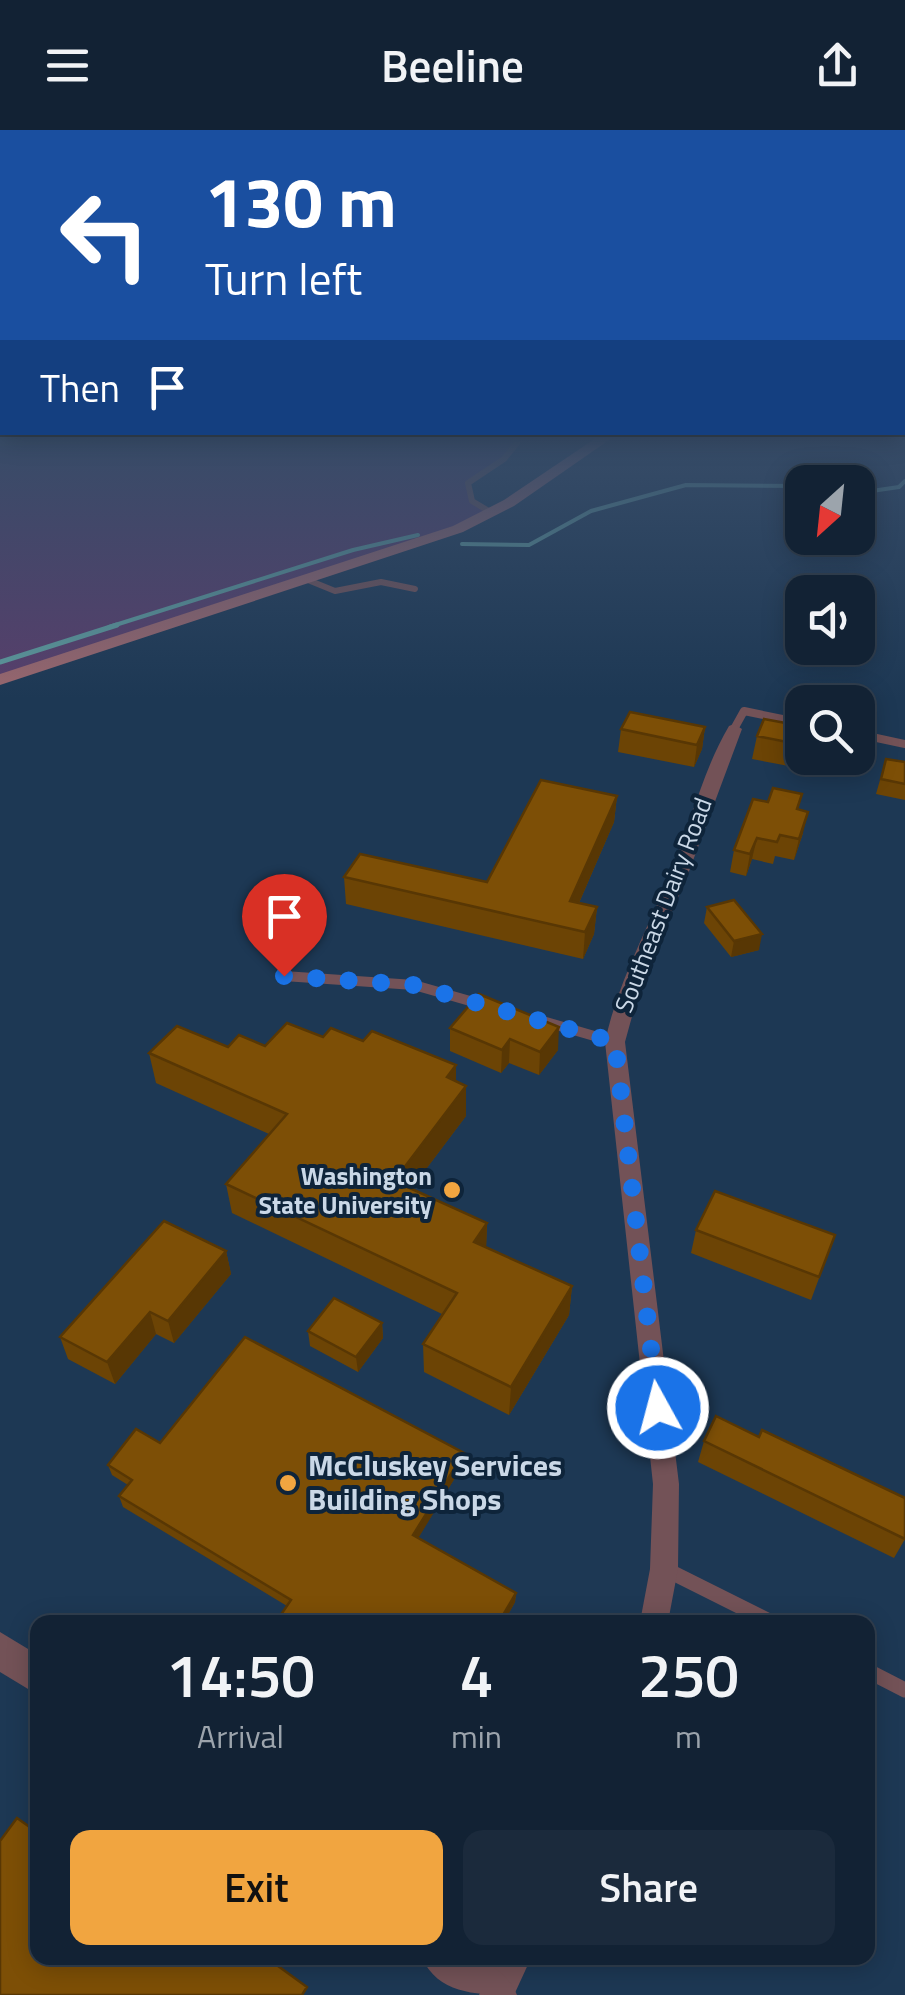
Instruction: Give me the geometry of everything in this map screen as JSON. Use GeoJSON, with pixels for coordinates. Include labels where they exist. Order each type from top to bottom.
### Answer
{"type":"FeatureCollection","features":[{"type":"Feature","properties":{"kind":"main road"},"geometry":{"type":"LineString","coordinates":[[0,680],[420,544],[464,525]]}},
{"type":"Feature","properties":{"kind":"street","name":"Southeast Dairy Road"},"geometry":{"type":"LineString","coordinates":[[655,1615],[664,1569],[666,1484],[615,1042],[631,978],[676,882],[713,774],[734,729]]}},
{"type":"Feature","properties":{"kind":"street"},"geometry":{"type":"LineString","coordinates":[[0,1650],[30,1671]]}},
{"type":"Feature","properties":{"kind":"street"},"geometry":{"type":"LineString","coordinates":[[453,1965],[496,1995],[511,1965]]}},
{"type":"Feature","properties":{"kind":"lane"},"geometry":{"type":"LineString","coordinates":[[308,580],[327,592],[338,593],[389,582],[414,589]]}},
{"type":"Feature","properties":{"kind":"lane"},"geometry":{"type":"LineString","coordinates":[[734,729],[744,710],[785,719]]}},
{"type":"Feature","properties":{"kind":"lane"},"geometry":{"type":"LineString","coordinates":[[875,738],[905,744]]}},
{"type":"Feature","properties":{"kind":"lane"},"geometry":{"type":"LineString","coordinates":[[284,976],[414,985],[505,1010]]}},
{"type":"Feature","properties":{"kind":"lane"},"geometry":{"type":"LineString","coordinates":[[524,1016],[615,1042]]}},
{"type":"Feature","properties":{"kind":"lane"},"geometry":{"type":"LineString","coordinates":[[664,1569],[756,1615]]}},
{"type":"Feature","properties":{"kind":"lane"},"geometry":{"type":"LineString","coordinates":[[875,1675],[905,1690]]}},
{"type":"Feature","properties":{"kind":"shaded area","name":"Washington State University"},"geometry":{"type":"Polygon","coordinates":[[[0,525],[785,525],[785,555],[875,555],[875,525],[905,525],[905,1995],[0,1995],[0,525]]]}},
{"type":"Feature","properties":{"kind":"shaded area"},"geometry":{"type":"Polygon","coordinates":[[[0,525],[465,525],[0,680],[0,525]]]}},
{"type":"Feature","properties":{"kind":"building"},"geometry":{"type":"Polygon","coordinates":[[[630,712],[705,727],[697,745],[621,729],[630,712]]]}},
{"type":"Feature","properties":{"kind":"building"},"geometry":{"type":"Polygon","coordinates":[[[764,719],[785,723],[785,742],[757,736],[764,719]]]}},
{"type":"Feature","properties":{"kind":"building"},"geometry":{"type":"Polygon","coordinates":[[[886,759],[905,762],[905,784],[881,779],[886,759]]]}},
{"type":"Feature","properties":{"kind":"building"},"geometry":{"type":"Polygon","coordinates":[[[541,780],[617,796],[570,901],[597,907],[585,932],[344,877],[360,854],[487,882],[541,780]]]}},
{"type":"Feature","properties":{"kind":"building"},"geometry":{"type":"Polygon","coordinates":[[[773,788],[802,794],[797,809],[808,812],[799,839],[780,835],[777,842],[757,838],[750,854],[734,850],[753,799],[768,802],[773,788]]]}},
{"type":"Feature","properties":{"kind":"building"},"geometry":{"type":"Polygon","coordinates":[[[734,900],[762,934],[734,941],[707,907],[734,900]]]}},
{"type":"Feature","properties":{"kind":"building"},"geometry":{"type":"Polygon","coordinates":[[[479,994],[559,1027],[540,1052],[510,1039],[502,1050],[450,1028],[479,994]]]}},
{"type":"Feature","properties":{"kind":"building"},"geometry":{"type":"Polygon","coordinates":[[[287,1023],[323,1037],[331,1028],[363,1041],[372,1031],[456,1065],[447,1077],[466,1086],[394,1181],[487,1223],[474,1242],[572,1286],[511,1387],[423,1344],[457,1293],[226,1184],[287,1114],[149,1053],[177,1026],[228,1047],[239,1035],[265,1046],[287,1023]]]}},
{"type":"Feature","properties":{"kind":"building"},"geometry":{"type":"Polygon","coordinates":[[[715,1191],[835,1235],[819,1277],[696,1230],[715,1191]]]}},
{"type":"Feature","properties":{"kind":"building"},"geometry":{"type":"Polygon","coordinates":[[[164,1221],[226,1251],[168,1321],[150,1312],[107,1362],[60,1337],[164,1221]]]}},
{"type":"Feature","properties":{"kind":"building"},"geometry":{"type":"Polygon","coordinates":[[[334,1298],[382,1323],[356,1357],[308,1331],[334,1298]]]}},
{"type":"Feature","properties":{"kind":"building","name":"McCluskey Services Building Shops"},"geometry":{"type":"Polygon","coordinates":[[[245,1337],[464,1453],[413,1535],[516,1593],[503,1615],[281,1615],[291,1600],[119,1496],[132,1480],[108,1465],[136,1429],[160,1443],[245,1337]]]}},
{"type":"Feature","properties":{"kind":"building"},"geometry":{"type":"Polygon","coordinates":[[[716,1416],[759,1437],[762,1430],[905,1498],[905,1539],[704,1441],[716,1416]]]}},
{"type":"Feature","properties":{"kind":"building"},"geometry":{"type":"Polygon","coordinates":[[[17,1818],[30,1827],[30,1965],[277,1965],[307,1987],[302,1995],[0,1995],[0,1841],[17,1818]]]}},
{"type":"Feature","properties":{"kind":"waterway"},"geometry":{"type":"LineString","coordinates":[[462,544],[529,545],[565,525]]}},
{"type":"Feature","properties":{"kind":"waterway"},"geometry":{"type":"LineString","coordinates":[[109,627],[353,550],[418,535]]}},
{"type":"Feature","properties":{"kind":"waterway"},"geometry":{"type":"LineString","coordinates":[[0,662],[117,625]]}},
{"type":"Feature","properties":{"kind":"place","name":"Washington State University"},"geometry":{"type":"Point","coordinates":[452,1190]}},
{"type":"Feature","properties":{"kind":"place","name":"McCluskey Services Building Shops"},"geometry":{"type":"Point","coordinates":[288,1483]}},
{"type":"Feature","properties":{"kind":"route"},"geometry":{"type":"LineString","coordinates":[[284,976],[414,985],[615,1042],[616,1079],[658,1408]]}}]}
